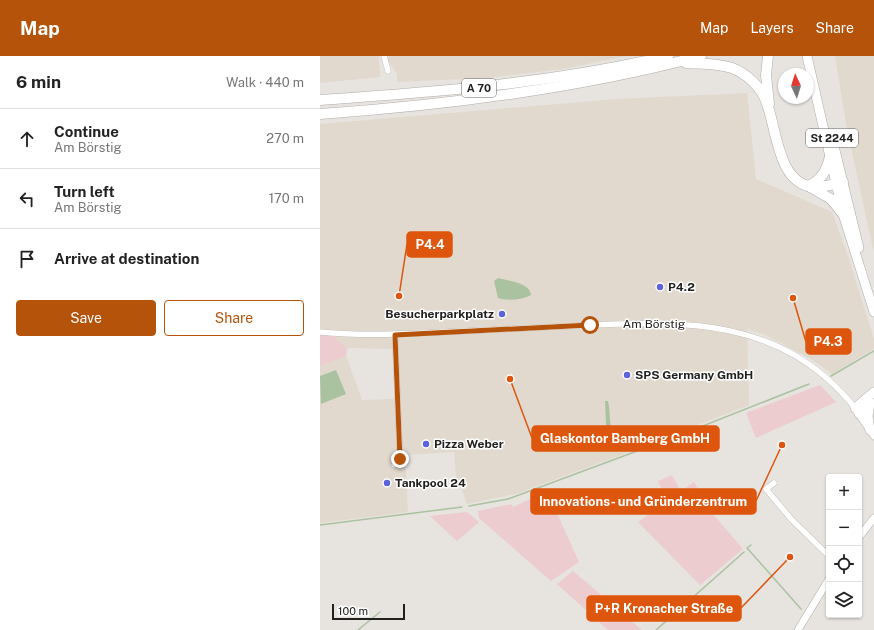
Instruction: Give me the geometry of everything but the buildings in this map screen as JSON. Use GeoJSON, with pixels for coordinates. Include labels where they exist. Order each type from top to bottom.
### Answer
{"type":"FeatureCollection","features":[{"type":"Feature","properties":{"kind":"highway","name":"A 70"},"geometry":{"type":"LineString","coordinates":[[320,100],[481,88],[549,80],[701,56]]}},
{"type":"Feature","properties":{"kind":"highway"},"geometry":{"type":"LineString","coordinates":[[768,56],[766,75],[770,114]]}},
{"type":"Feature","properties":{"kind":"highway","name":"A 70"},"geometry":{"type":"LineString","coordinates":[[320,114],[397,109],[491,98],[570,86],[671,60]]}},
{"type":"Feature","properties":{"kind":"highway"},"geometry":{"type":"LineString","coordinates":[[671,60],[710,64],[733,69],[744,74],[755,85],[766,100],[777,141],[788,170],[799,183],[808,186],[831,199],[843,214]]}},
{"type":"Feature","properties":{"kind":"highway"},"geometry":{"type":"LineString","coordinates":[[808,186],[823,176],[828,166],[830,156]]}},
{"type":"Feature","properties":{"kind":"highway"},"geometry":{"type":"LineString","coordinates":[[808,186],[820,187],[840,182]]}},
{"type":"Feature","properties":{"kind":"main road","name":"St 2244"},"geometry":{"type":"LineString","coordinates":[[807,56],[830,156],[840,182],[843,214],[874,312]]}},
{"type":"Feature","properties":{"kind":"main road","name":"St 2244"},"geometry":{"type":"LineString","coordinates":[[812,56],[840,182],[874,297]]}},
{"type":"Feature","properties":{"kind":"main road"},"geometry":{"type":"LineString","coordinates":[[857,411],[874,392]]}},
{"type":"Feature","properties":{"kind":"main road"},"geometry":{"type":"LineString","coordinates":[[857,411],[872,402]]}},
{"type":"Feature","properties":{"kind":"main road"},"geometry":{"type":"LineString","coordinates":[[872,402],[868,416],[872,433]]}},
{"type":"Feature","properties":{"kind":"street"},"geometry":{"type":"LineString","coordinates":[[384,56],[388,71]]}},
{"type":"Feature","properties":{"kind":"street","name":"Am Börstig"},"geometry":{"type":"LineString","coordinates":[[320,332],[395,335],[640,323],[674,323],[710,326],[746,334],[776,346],[794,356],[830,382],[857,411],[872,433]]}},
{"type":"Feature","properties":{"kind":"street"},"geometry":{"type":"LineString","coordinates":[[394,465],[400,459],[395,335]]}},
{"type":"Feature","properties":{"kind":"street"},"geometry":{"type":"LineString","coordinates":[[774,483],[766,489],[792,520],[826,553]]}},
{"type":"Feature","properties":{"kind":"street"},"geometry":{"type":"LineString","coordinates":[[862,533],[874,518]]}},
{"type":"Feature","properties":{"kind":"street"},"geometry":{"type":"LineString","coordinates":[[798,630],[827,582]]}},
{"type":"Feature","properties":{"kind":"shaded area"},"geometry":{"type":"Polygon","coordinates":[[[320,56],[379,56],[380,77],[320,83],[320,56]]]}},
{"type":"Feature","properties":{"kind":"shaded area"},"geometry":{"type":"Polygon","coordinates":[[[388,56],[627,56],[563,69],[486,78],[397,82],[397,74],[388,61],[388,56]]]}},
{"type":"Feature","properties":{"kind":"shaded area"},"geometry":{"type":"Polygon","coordinates":[[[835,56],[874,56],[874,253],[846,124],[835,56]]]}},
{"type":"Feature","properties":{"kind":"shaded area"},"geometry":{"type":"Polygon","coordinates":[[[747,93],[756,179],[832,212],[848,256],[874,339],[874,349],[832,374],[811,359],[765,335],[747,329],[749,405],[519,493],[467,504],[456,475],[454,452],[405,455],[408,512],[320,523],[320,366],[346,356],[362,400],[395,399],[393,349],[347,348],[333,336],[320,335],[320,124],[617,99],[747,93]]]}},
{"type":"Feature","properties":{"kind":"shaded area"},"geometry":{"type":"Polygon","coordinates":[[[498,278],[523,285],[530,291],[531,295],[514,300],[498,298],[494,281],[498,278]]]}},
{"type":"Feature","properties":{"kind":"shaded area"},"geometry":{"type":"Polygon","coordinates":[[[320,335],[333,336],[347,348],[346,356],[320,366],[320,335]]]}},
{"type":"Feature","properties":{"kind":"shaded area"},"geometry":{"type":"Polygon","coordinates":[[[336,370],[346,394],[321,404],[320,376],[336,370]]]}},
{"type":"Feature","properties":{"kind":"shaded area"},"geometry":{"type":"Polygon","coordinates":[[[820,385],[836,402],[756,438],[746,413],[820,385]]]}},
{"type":"Feature","properties":{"kind":"shaded area"},"geometry":{"type":"Polygon","coordinates":[[[605,401],[608,401],[610,425],[617,441],[622,446],[609,449],[607,446],[605,401]]]}},
{"type":"Feature","properties":{"kind":"shaded area"},"geometry":{"type":"Polygon","coordinates":[[[672,475],[679,488],[666,498],[658,481],[672,475]]]}},
{"type":"Feature","properties":{"kind":"shaded area"},"geometry":{"type":"Polygon","coordinates":[[[694,482],[712,513],[743,549],[700,585],[638,522],[694,482]]]}},
{"type":"Feature","properties":{"kind":"shaded area"},"geometry":{"type":"Polygon","coordinates":[[[547,491],[579,562],[551,581],[479,518],[478,511],[511,504],[513,507],[547,491]]]}},
{"type":"Feature","properties":{"kind":"shaded area"},"geometry":{"type":"Polygon","coordinates":[[[467,512],[479,522],[457,541],[430,516],[467,512]]]}},
{"type":"Feature","properties":{"kind":"shaded area"},"geometry":{"type":"Polygon","coordinates":[[[573,571],[642,630],[608,630],[557,584],[573,571]]]}},
{"type":"Feature","properties":{"kind":"waterway"},"geometry":{"type":"LineString","coordinates":[[831,376],[874,351]]}},
{"type":"Feature","properties":{"kind":"waterway"},"geometry":{"type":"LineString","coordinates":[[680,435],[809,384]]}},
{"type":"Feature","properties":{"kind":"waterway"},"geometry":{"type":"LineString","coordinates":[[469,506],[508,499],[672,438]]}},
{"type":"Feature","properties":{"kind":"waterway"},"geometry":{"type":"LineString","coordinates":[[320,525],[462,507]]}},
{"type":"Feature","properties":{"kind":"waterway"},"geometry":{"type":"LineString","coordinates":[[751,545],[747,548],[801,609]]}},
{"type":"Feature","properties":{"kind":"waterway"},"geometry":{"type":"LineString","coordinates":[[656,630],[744,552]]}},
{"type":"Feature","properties":{"kind":"waterway"},"geometry":{"type":"LineString","coordinates":[[358,630],[380,612]]}},
{"type":"Feature","properties":{"kind":"place","name":"P4.2"},"geometry":{"type":"Point","coordinates":[660,287]}},
{"type":"Feature","properties":{"kind":"place","name":"P4.4"},"geometry":{"type":"Point","coordinates":[399,296]}},
{"type":"Feature","properties":{"kind":"place","name":"P4.3"},"geometry":{"type":"Point","coordinates":[793,298]}},
{"type":"Feature","properties":{"kind":"place","name":"Besucherparkplatz"},"geometry":{"type":"Point","coordinates":[502,314]}},
{"type":"Feature","properties":{"kind":"place","name":"SPS Germany GmbH"},"geometry":{"type":"Point","coordinates":[627,375]}},
{"type":"Feature","properties":{"kind":"place","name":"Glaskontor Bamberg GmbH"},"geometry":{"type":"Point","coordinates":[510,379]}},
{"type":"Feature","properties":{"kind":"place","name":"Pizza Weber"},"geometry":{"type":"Point","coordinates":[426,444]}},
{"type":"Feature","properties":{"kind":"place","name":"Innovations- und Gründerzentrum"},"geometry":{"type":"Point","coordinates":[782,445]}},
{"type":"Feature","properties":{"kind":"place","name":"Tankpool 24"},"geometry":{"type":"Point","coordinates":[387,483]}},
{"type":"Feature","properties":{"kind":"place","name":"P+R Kronacher Straße"},"geometry":{"type":"Point","coordinates":[790,557]}},
{"type":"Feature","properties":{"kind":"route"},"geometry":{"type":"LineString","coordinates":[[400,459],[399,398],[395,335],[590,325]]}}]}
